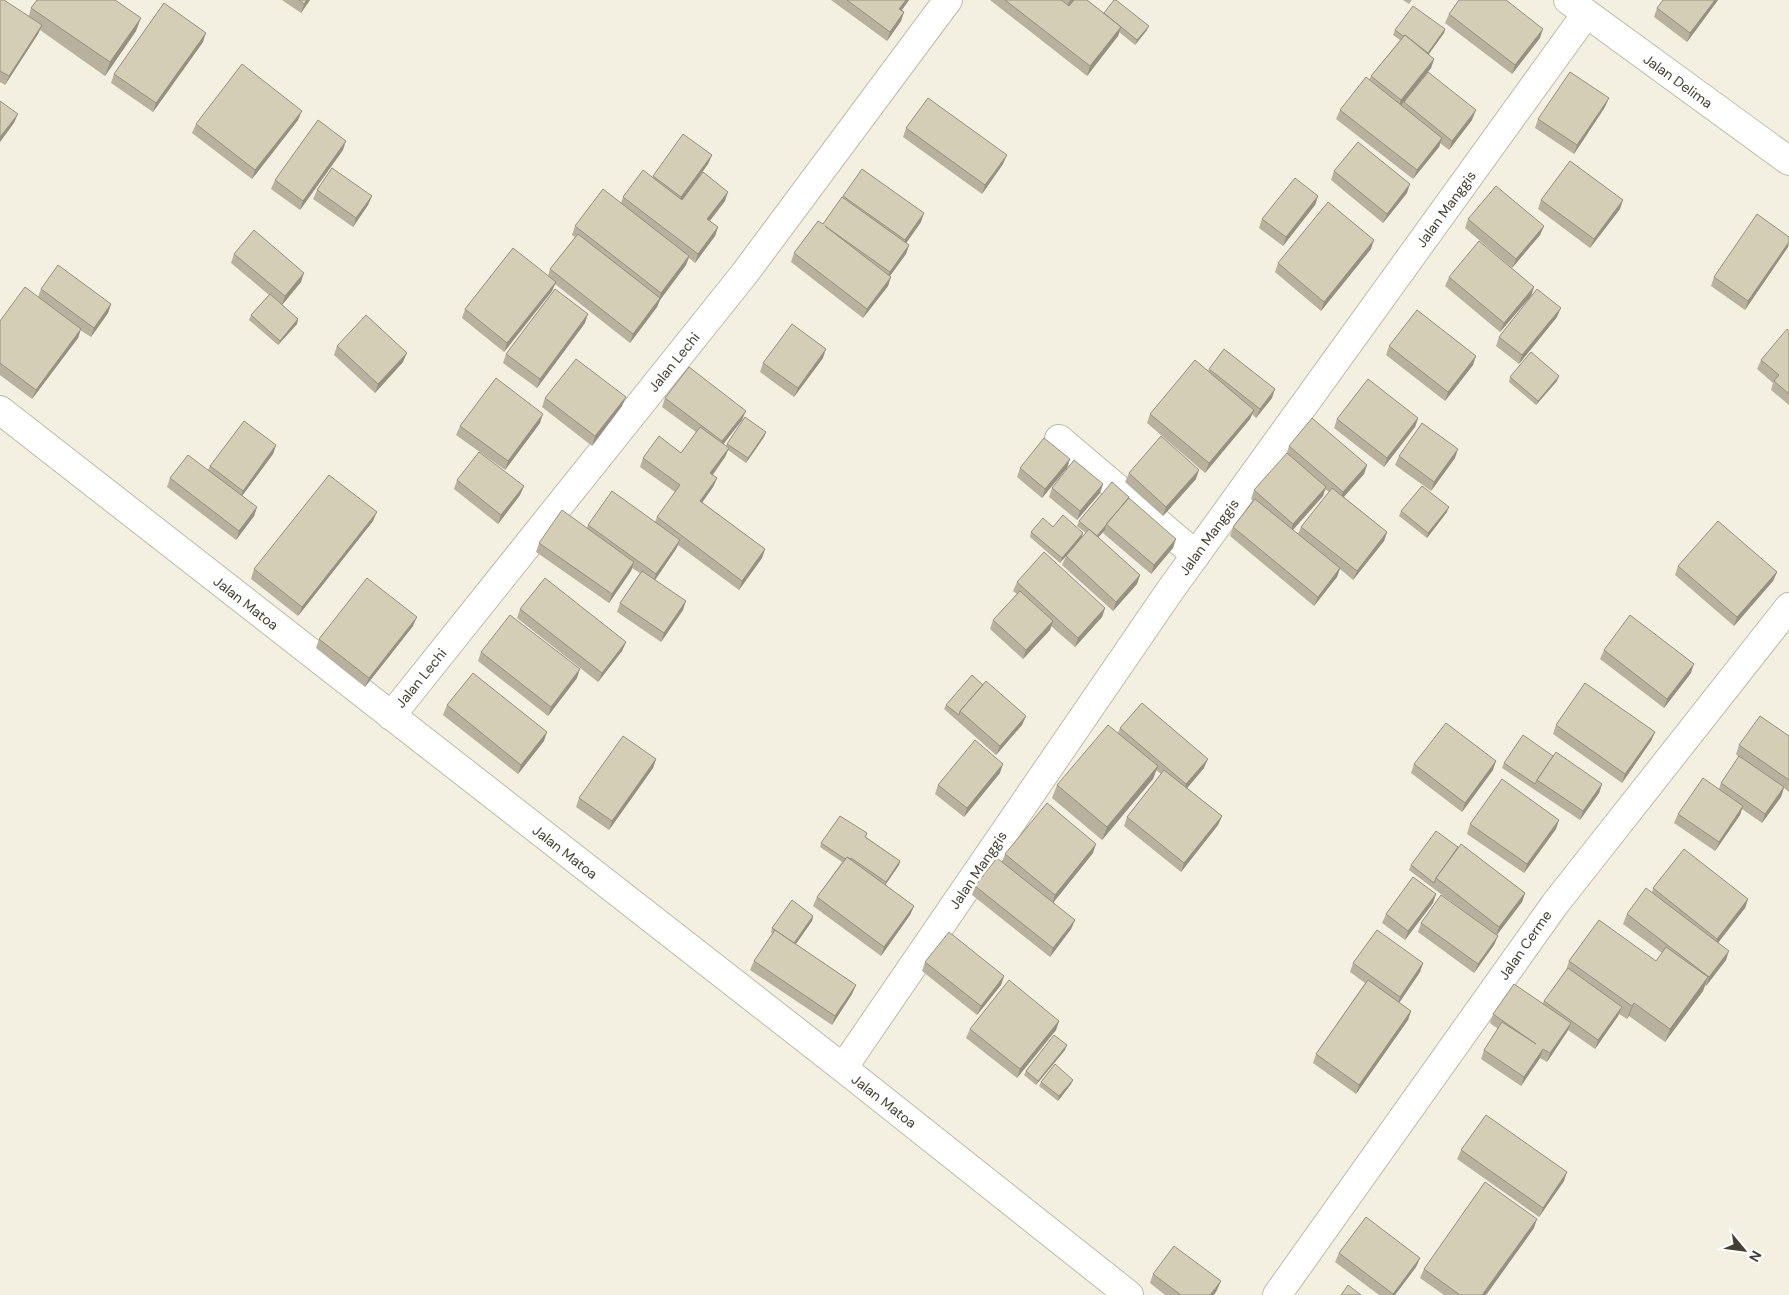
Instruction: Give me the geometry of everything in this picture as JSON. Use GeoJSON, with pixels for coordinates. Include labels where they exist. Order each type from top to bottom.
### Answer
{"type":"FeatureCollection","features":[{"type":"Feature","properties":{"kind":"street","name":"Jalan Lechi"},"geometry":{"type":"LineString","coordinates":[[390,716],[745,273],[948,0]]}},
{"type":"Feature","properties":{"kind":"street","name":"Jalan Delima"},"geometry":{"type":"LineString","coordinates":[[1577,7],[1789,161]]}},
{"type":"Feature","properties":{"kind":"street","name":"Jalan Manggis"},"geometry":{"type":"LineString","coordinates":[[843,1068],[1097,696],[1577,7]]}},
{"type":"Feature","properties":{"kind":"street","name":"Jalan Matoa"},"geometry":{"type":"LineString","coordinates":[[0,410],[843,1068],[1129,1295]]}},
{"type":"Feature","properties":{"kind":"street"},"geometry":{"type":"LineString","coordinates":[[1059,439],[1196,555]]}},
{"type":"Feature","properties":{"kind":"street","name":"Jalan Cerme"},"geometry":{"type":"LineString","coordinates":[[1277,1295],[1555,904],[1789,607]]}},
{"type":"Feature","properties":{"kind":"building"},"geometry":{"type":"Polygon","coordinates":[[[0,0],[4,0],[42,25],[9,76],[0,71],[0,0]]]}},
{"type":"Feature","properties":{"kind":"building"},"geometry":{"type":"Polygon","coordinates":[[[37,0],[115,0],[141,18],[110,62],[31,8],[37,0]]]}},
{"type":"Feature","properties":{"kind":"building"},"geometry":{"type":"Polygon","coordinates":[[[299,0],[307,0],[304,4],[299,0]]]}},
{"type":"Feature","properties":{"kind":"building"},"geometry":{"type":"Polygon","coordinates":[[[847,0],[906,0],[899,9],[904,12],[890,32],[847,0]]]}},
{"type":"Feature","properties":{"kind":"building"},"geometry":{"type":"Polygon","coordinates":[[[1005,0],[1061,0],[1069,6],[1074,0],[1087,0],[1121,27],[1090,66],[1005,0]]]}},
{"type":"Feature","properties":{"kind":"building"},"geometry":{"type":"Polygon","coordinates":[[[1114,0],[1149,26],[1137,40],[1104,13],[1114,0]]]}},
{"type":"Feature","properties":{"kind":"building"},"geometry":{"type":"Polygon","coordinates":[[[1459,0],[1506,0],[1543,29],[1515,65],[1449,14],[1459,0]]]}},
{"type":"Feature","properties":{"kind":"building"},"geometry":{"type":"Polygon","coordinates":[[[1663,0],[1715,0],[1690,33],[1657,8],[1663,0]]]}},
{"type":"Feature","properties":{"kind":"building"},"geometry":{"type":"Polygon","coordinates":[[[164,3],[206,33],[156,103],[114,74],[164,3]]]}},
{"type":"Feature","properties":{"kind":"building"},"geometry":{"type":"Polygon","coordinates":[[[1413,6],[1445,29],[1428,53],[1405,35],[1403,36],[1395,30],[1413,6]]]}},
{"type":"Feature","properties":{"kind":"building"},"geometry":{"type":"Polygon","coordinates":[[[1405,35],[1434,59],[1401,100],[1371,76],[1405,35]]]}},
{"type":"Feature","properties":{"kind":"building"},"geometry":{"type":"Polygon","coordinates":[[[242,64],[302,111],[255,170],[196,124],[242,64]]]}},
{"type":"Feature","properties":{"kind":"building"},"geometry":{"type":"Polygon","coordinates":[[[1428,72],[1476,110],[1452,141],[1404,102],[1428,72]]]}},
{"type":"Feature","properties":{"kind":"building"},"geometry":{"type":"Polygon","coordinates":[[[1570,72],[1609,98],[1577,145],[1538,119],[1570,72]]]}},
{"type":"Feature","properties":{"kind":"building"},"geometry":{"type":"Polygon","coordinates":[[[1366,77],[1442,138],[1417,170],[1340,110],[1366,77]]]}},
{"type":"Feature","properties":{"kind":"building"},"geometry":{"type":"Polygon","coordinates":[[[928,98],[1007,155],[985,185],[906,128],[928,98]]]}},
{"type":"Feature","properties":{"kind":"building"},"geometry":{"type":"Polygon","coordinates":[[[0,101],[18,114],[0,137],[0,101]]]}},
{"type":"Feature","properties":{"kind":"building"},"geometry":{"type":"Polygon","coordinates":[[[318,120],[346,141],[303,201],[275,180],[318,120]]]}},
{"type":"Feature","properties":{"kind":"building"},"geometry":{"type":"Polygon","coordinates":[[[683,134],[712,155],[681,197],[653,176],[683,134]]]}},
{"type":"Feature","properties":{"kind":"building"},"geometry":{"type":"Polygon","coordinates":[[[1358,142],[1410,184],[1387,214],[1334,171],[1358,142]]]}},
{"type":"Feature","properties":{"kind":"building"},"geometry":{"type":"Polygon","coordinates":[[[1570,161],[1623,200],[1594,239],[1541,200],[1570,161]]]}},
{"type":"Feature","properties":{"kind":"building"},"geometry":{"type":"Polygon","coordinates":[[[332,168],[372,196],[356,218],[317,190],[332,168]]]}},
{"type":"Feature","properties":{"kind":"building"},"geometry":{"type":"Polygon","coordinates":[[[862,169],[924,213],[905,240],[843,196],[862,169]]]}},
{"type":"Feature","properties":{"kind":"building"},"geometry":{"type":"Polygon","coordinates":[[[643,170],[682,200],[703,172],[728,192],[707,219],[718,227],[698,254],[623,197],[643,170]]]}},
{"type":"Feature","properties":{"kind":"building"},"geometry":{"type":"Polygon","coordinates":[[[1295,178],[1318,196],[1286,237],[1262,219],[1295,178]]]}},
{"type":"Feature","properties":{"kind":"building"},"geometry":{"type":"Polygon","coordinates":[[[1496,186],[1544,226],[1516,259],[1468,219],[1496,186]]]}},
{"type":"Feature","properties":{"kind":"building"},"geometry":{"type":"Polygon","coordinates":[[[603,189],[689,256],[661,293],[575,226],[603,189]]]}},
{"type":"Feature","properties":{"kind":"building"},"geometry":{"type":"Polygon","coordinates":[[[842,197],[909,245],[890,272],[825,226],[891,277],[867,309],[794,253],[818,221],[823,224],[842,197]]]}},
{"type":"Feature","properties":{"kind":"building"},"geometry":{"type":"Polygon","coordinates":[[[1328,202],[1374,240],[1324,302],[1278,263],[1328,202]]]}},
{"type":"Feature","properties":{"kind":"building"},"geometry":{"type":"Polygon","coordinates":[[[1757,214],[1789,237],[1789,242],[1748,301],[1714,277],[1757,214]]]}},
{"type":"Feature","properties":{"kind":"building"},"geometry":{"type":"Polygon","coordinates":[[[254,230],[304,273],[285,296],[234,254],[254,230]]]}},
{"type":"Feature","properties":{"kind":"building"},"geometry":{"type":"Polygon","coordinates":[[[578,234],[660,298],[633,334],[550,269],[578,234]]]}},
{"type":"Feature","properties":{"kind":"building"},"geometry":{"type":"Polygon","coordinates":[[[1479,241],[1534,287],[1504,323],[1449,277],[1479,241]]]}},
{"type":"Feature","properties":{"kind":"building"},"geometry":{"type":"Polygon","coordinates":[[[513,248],[556,282],[507,343],[465,309],[513,248]]]}},
{"type":"Feature","properties":{"kind":"building"},"geometry":{"type":"Polygon","coordinates":[[[58,265],[111,304],[94,328],[41,289],[58,265]]]}},
{"type":"Feature","properties":{"kind":"building"},"geometry":{"type":"Polygon","coordinates":[[[25,287],[81,329],[36,390],[0,363],[0,321],[25,287]]]}},
{"type":"Feature","properties":{"kind":"building"},"geometry":{"type":"Polygon","coordinates":[[[555,289],[588,314],[540,379],[506,354],[555,289]]]}},
{"type":"Feature","properties":{"kind":"building"},"geometry":{"type":"Polygon","coordinates":[[[1537,289],[1561,308],[1522,355],[1499,337],[1537,289]]]}},
{"type":"Feature","properties":{"kind":"building"},"geometry":{"type":"Polygon","coordinates":[[[270,294],[298,319],[280,341],[251,315],[270,294]]]}},
{"type":"Feature","properties":{"kind":"building"},"geometry":{"type":"Polygon","coordinates":[[[1417,310],[1476,356],[1448,392],[1389,346],[1417,310]]]}},
{"type":"Feature","properties":{"kind":"building"},"geometry":{"type":"Polygon","coordinates":[[[366,315],[407,353],[378,384],[337,346],[366,315]]]}},
{"type":"Feature","properties":{"kind":"building"},"geometry":{"type":"Polygon","coordinates":[[[792,324],[826,349],[798,388],[763,363],[792,324]]]}},
{"type":"Feature","properties":{"kind":"building"},"geometry":{"type":"Polygon","coordinates":[[[1787,329],[1789,331],[1789,394],[1774,381],[1779,375],[1761,360],[1787,329]]]}},
{"type":"Feature","properties":{"kind":"building"},"geometry":{"type":"Polygon","coordinates":[[[1224,349],[1275,389],[1260,409],[1209,369],[1224,349]]]}},
{"type":"Feature","properties":{"kind":"building"},"geometry":{"type":"Polygon","coordinates":[[[1531,352],[1559,376],[1538,401],[1510,377],[1531,352]]]}},
{"type":"Feature","properties":{"kind":"building"},"geometry":{"type":"Polygon","coordinates":[[[576,359],[626,397],[595,436],[545,398],[576,359]]]}},
{"type":"Feature","properties":{"kind":"building"},"geometry":{"type":"Polygon","coordinates":[[[1195,360],[1254,410],[1209,463],[1150,414],[1195,360]]]}},
{"type":"Feature","properties":{"kind":"building"},"geometry":{"type":"Polygon","coordinates":[[[689,367],[746,411],[722,441],[665,398],[689,367]]]}},
{"type":"Feature","properties":{"kind":"building"},"geometry":{"type":"Polygon","coordinates":[[[496,378],[543,414],[508,461],[460,426],[496,378]]]}},
{"type":"Feature","properties":{"kind":"building"},"geometry":{"type":"Polygon","coordinates":[[[1368,379],[1418,418],[1387,458],[1337,419],[1368,379]]]}},
{"type":"Feature","properties":{"kind":"building"},"geometry":{"type":"Polygon","coordinates":[[[745,417],[766,432],[748,458],[727,444],[745,417]]]}},
{"type":"Feature","properties":{"kind":"building"},"geometry":{"type":"Polygon","coordinates":[[[1312,418],[1367,465],[1343,492],[1289,446],[1312,418]]]}},
{"type":"Feature","properties":{"kind":"building"},"geometry":{"type":"Polygon","coordinates":[[[244,421],[276,445],[243,491],[210,466],[244,421]]]}},
{"type":"Feature","properties":{"kind":"building"},"geometry":{"type":"Polygon","coordinates":[[[1422,423],[1458,449],[1434,482],[1399,456],[1422,423]]]}},
{"type":"Feature","properties":{"kind":"building"},"geometry":{"type":"Polygon","coordinates":[[[700,427],[729,448],[710,473],[717,478],[700,501],[765,549],[742,581],[657,517],[680,485],[643,458],[659,436],[681,453],[700,427]]]}},
{"type":"Feature","properties":{"kind":"building"},"geometry":{"type":"Polygon","coordinates":[[[1161,436],[1199,470],[1166,507],[1129,473],[1161,436]]]}},
{"type":"Feature","properties":{"kind":"building"},"geometry":{"type":"Polygon","coordinates":[[[1044,438],[1070,459],[1045,489],[1020,468],[1044,438]]]}},
{"type":"Feature","properties":{"kind":"building"},"geometry":{"type":"Polygon","coordinates":[[[479,452],[524,486],[501,515],[457,480],[479,452]]]}},
{"type":"Feature","properties":{"kind":"building"},"geometry":{"type":"Polygon","coordinates":[[[1287,453],[1326,487],[1293,524],[1254,490],[1287,453]]]}},
{"type":"Feature","properties":{"kind":"building"},"geometry":{"type":"Polygon","coordinates":[[[188,455],[257,507],[239,531],[170,478],[188,455]]]}},
{"type":"Feature","properties":{"kind":"building"},"geometry":{"type":"Polygon","coordinates":[[[1074,460],[1103,484],[1080,511],[1052,488],[1074,460]]]}},
{"type":"Feature","properties":{"kind":"building"},"geometry":{"type":"Polygon","coordinates":[[[329,475],[377,512],[302,607],[254,569],[329,475]]]}},
{"type":"Feature","properties":{"kind":"building"},"geometry":{"type":"Polygon","coordinates":[[[1112,482],[1129,497],[1097,536],[1079,521],[1112,482]]]}},
{"type":"Feature","properties":{"kind":"building"},"geometry":{"type":"Polygon","coordinates":[[[1422,486],[1449,507],[1428,533],[1401,511],[1422,486]]]}},
{"type":"Feature","properties":{"kind":"building"},"geometry":{"type":"Polygon","coordinates":[[[1332,488],[1387,532],[1357,571],[1301,527],[1332,488]]]}},
{"type":"Feature","properties":{"kind":"building"},"geometry":{"type":"Polygon","coordinates":[[[612,491],[680,540],[656,574],[588,525],[612,491]]]}},
{"type":"Feature","properties":{"kind":"building"},"geometry":{"type":"Polygon","coordinates":[[[1129,498],[1176,539],[1154,565],[1106,524],[1129,498]]]}},
{"type":"Feature","properties":{"kind":"building"},"geometry":{"type":"Polygon","coordinates":[[[1255,499],[1340,568],[1318,597],[1233,527],[1255,499]]]}},
{"type":"Feature","properties":{"kind":"building"},"geometry":{"type":"Polygon","coordinates":[[[562,510],[634,562],[612,594],[539,543],[562,510]]]}},
{"type":"Feature","properties":{"kind":"building"},"geometry":{"type":"Polygon","coordinates":[[[1063,515],[1083,533],[1062,558],[1031,532],[1043,518],[1053,527],[1063,515]]]}},
{"type":"Feature","properties":{"kind":"building"},"geometry":{"type":"Polygon","coordinates":[[[1718,521],[1777,572],[1737,617],[1678,566],[1718,521]]]}},
{"type":"Feature","properties":{"kind":"building"},"geometry":{"type":"Polygon","coordinates":[[[1089,529],[1140,575],[1116,602],[1066,556],[1089,529]]]}},
{"type":"Feature","properties":{"kind":"building"},"geometry":{"type":"Polygon","coordinates":[[[1044,552],[1105,608],[1078,638],[1017,582],[1044,552]]]}},
{"type":"Feature","properties":{"kind":"building"},"geometry":{"type":"Polygon","coordinates":[[[642,571],[686,601],[664,633],[620,603],[642,571]]]}},
{"type":"Feature","properties":{"kind":"building"},"geometry":{"type":"Polygon","coordinates":[[[367,578],[417,617],[369,678],[319,639],[367,578]]]}},
{"type":"Feature","properties":{"kind":"building"},"geometry":{"type":"Polygon","coordinates":[[[545,578],[626,642],[602,673],[520,609],[545,578]]]}},
{"type":"Feature","properties":{"kind":"building"},"geometry":{"type":"Polygon","coordinates":[[[1020,591],[1053,621],[1026,650],[993,620],[1020,591]]]}},
{"type":"Feature","properties":{"kind":"building"},"geometry":{"type":"Polygon","coordinates":[[[510,615],[580,669],[551,707],[481,652],[510,615]]]}},
{"type":"Feature","properties":{"kind":"building"},"geometry":{"type":"Polygon","coordinates":[[[1630,615],[1694,664],[1667,699],[1604,650],[1630,615]]]}},
{"type":"Feature","properties":{"kind":"building"},"geometry":{"type":"Polygon","coordinates":[[[473,673],[547,732],[521,765],[447,705],[473,673]]]}},
{"type":"Feature","properties":{"kind":"building"},"geometry":{"type":"Polygon","coordinates":[[[972,675],[983,685],[960,711],[959,715],[946,705],[972,675]]]}},
{"type":"Feature","properties":{"kind":"building"},"geometry":{"type":"Polygon","coordinates":[[[986,681],[1026,716],[1000,746],[960,711],[986,681]]]}},
{"type":"Feature","properties":{"kind":"building"},"geometry":{"type":"Polygon","coordinates":[[[1585,683],[1655,732],[1625,774],[1556,725],[1585,683]]]}},
{"type":"Feature","properties":{"kind":"building"},"geometry":{"type":"Polygon","coordinates":[[[1142,703],[1208,759],[1186,784],[1120,728],[1142,703]]]}},
{"type":"Feature","properties":{"kind":"building"},"geometry":{"type":"Polygon","coordinates":[[[1760,716],[1789,736],[1789,780],[1739,745],[1760,716]]]}},
{"type":"Feature","properties":{"kind":"building"},"geometry":{"type":"Polygon","coordinates":[[[1446,723],[1496,761],[1465,803],[1414,764],[1446,723]]]}},
{"type":"Feature","properties":{"kind":"building"},"geometry":{"type":"Polygon","coordinates":[[[1108,725],[1158,766],[1107,827],[1057,785],[1108,725]]]}},
{"type":"Feature","properties":{"kind":"building"},"geometry":{"type":"Polygon","coordinates":[[[1523,735],[1553,756],[1535,784],[1504,763],[1523,735]]]}},
{"type":"Feature","properties":{"kind":"building"},"geometry":{"type":"Polygon","coordinates":[[[623,736],[656,759],[612,821],[579,798],[623,736]]]}},
{"type":"Feature","properties":{"kind":"building"},"geometry":{"type":"Polygon","coordinates":[[[975,740],[1003,764],[967,808],[938,785],[975,740]]]}},
{"type":"Feature","properties":{"kind":"building"},"geometry":{"type":"Polygon","coordinates":[[[1556,752],[1602,784],[1583,811],[1537,780],[1556,752]]]}},
{"type":"Feature","properties":{"kind":"building"},"geometry":{"type":"Polygon","coordinates":[[[1739,756],[1784,787],[1765,814],[1721,783],[1739,756]]]}},
{"type":"Feature","properties":{"kind":"building"},"geometry":{"type":"Polygon","coordinates":[[[1164,770],[1222,816],[1184,863],[1127,817],[1164,770]]]}},
{"type":"Feature","properties":{"kind":"building"},"geometry":{"type":"Polygon","coordinates":[[[1703,778],[1743,806],[1719,842],[1678,814],[1703,778]]]}},
{"type":"Feature","properties":{"kind":"building"},"geometry":{"type":"Polygon","coordinates":[[[1502,779],[1559,820],[1527,864],[1470,824],[1502,779]]]}},
{"type":"Feature","properties":{"kind":"building"},"geometry":{"type":"Polygon","coordinates":[[[1047,803],[1096,844],[1055,895],[1005,854],[1047,803]]]}},
{"type":"Feature","properties":{"kind":"building"},"geometry":{"type":"Polygon","coordinates":[[[840,816],[867,833],[865,837],[900,861],[886,882],[851,858],[847,857],[845,859],[821,843],[840,816]]]}},
{"type":"Feature","properties":{"kind":"building"},"geometry":{"type":"Polygon","coordinates":[[[1436,831],[1458,847],[1434,883],[1411,865],[1436,831]]]}},
{"type":"Feature","properties":{"kind":"building"},"geometry":{"type":"Polygon","coordinates":[[[1461,844],[1525,893],[1499,927],[1436,878],[1461,844]]]}},
{"type":"Feature","properties":{"kind":"building"},"geometry":{"type":"Polygon","coordinates":[[[1684,849],[1748,899],[1717,939],[1653,888],[1684,849]]]}},
{"type":"Feature","properties":{"kind":"building"},"geometry":{"type":"Polygon","coordinates":[[[847,857],[914,906],[884,947],[817,897],[847,857]]]}},
{"type":"Feature","properties":{"kind":"building"},"geometry":{"type":"Polygon","coordinates":[[[997,858],[1075,920],[1053,948],[975,886],[997,858]]]}},
{"type":"Feature","properties":{"kind":"building"},"geometry":{"type":"Polygon","coordinates":[[[1413,877],[1436,894],[1408,931],[1386,914],[1413,877]]]}},
{"type":"Feature","properties":{"kind":"building"},"geometry":{"type":"Polygon","coordinates":[[[1646,888],[1729,951],[1709,977],[1627,914],[1646,888]]]}},
{"type":"Feature","properties":{"kind":"building"},"geometry":{"type":"Polygon","coordinates":[[[1441,895],[1498,936],[1478,964],[1421,923],[1441,895]]]}},
{"type":"Feature","properties":{"kind":"building"},"geometry":{"type":"Polygon","coordinates":[[[792,900],[813,916],[794,943],[772,928],[792,900]]]}},
{"type":"Feature","properties":{"kind":"building"},"geometry":{"type":"Polygon","coordinates":[[[1599,920],[1656,961],[1666,947],[1708,977],[1670,1029],[1634,1003],[1632,1006],[1569,961],[1599,920]]]}},
{"type":"Feature","properties":{"kind":"building"},"geometry":{"type":"Polygon","coordinates":[[[775,930],[856,985],[835,1016],[754,961],[775,930]]]}},
{"type":"Feature","properties":{"kind":"building"},"geometry":{"type":"Polygon","coordinates":[[[1377,930],[1423,963],[1400,997],[1353,963],[1377,930]]]}},
{"type":"Feature","properties":{"kind":"building"},"geometry":{"type":"Polygon","coordinates":[[[949,932],[1004,976],[981,1006],[925,962],[949,932]]]}},
{"type":"Feature","properties":{"kind":"building"},"geometry":{"type":"Polygon","coordinates":[[[1568,968],[1622,1007],[1598,1040],[1544,1001],[1568,968]]]}},
{"type":"Feature","properties":{"kind":"building"},"geometry":{"type":"Polygon","coordinates":[[[1009,980],[1059,1021],[1020,1069],[970,1029],[1009,980]]]}},
{"type":"Feature","properties":{"kind":"building"},"geometry":{"type":"Polygon","coordinates":[[[1368,980],[1411,1011],[1359,1085],[1316,1054],[1368,980]]]}},
{"type":"Feature","properties":{"kind":"building"},"geometry":{"type":"Polygon","coordinates":[[[1514,984],[1571,1023],[1550,1053],[1543,1049],[1524,1077],[1484,1050],[1502,1022],[1536,1044],[1493,1014],[1514,984]]]}},
{"type":"Feature","properties":{"kind":"building"},"geometry":{"type":"Polygon","coordinates":[[[1054,1035],[1067,1045],[1038,1081],[1026,1071],[1054,1035]]]}},
{"type":"Feature","properties":{"kind":"building"},"geometry":{"type":"Polygon","coordinates":[[[1055,1064],[1073,1080],[1059,1096],[1041,1082],[1055,1064]]]}},
{"type":"Feature","properties":{"kind":"building"},"geometry":{"type":"Polygon","coordinates":[[[1486,1115],[1567,1172],[1543,1208],[1461,1150],[1486,1115]]]}},
{"type":"Feature","properties":{"kind":"building"},"geometry":{"type":"Polygon","coordinates":[[[1485,1182],[1537,1219],[1482,1295],[1460,1295],[1424,1269],[1485,1182]]]}},
{"type":"Feature","properties":{"kind":"building"},"geometry":{"type":"Polygon","coordinates":[[[1366,1217],[1420,1258],[1393,1294],[1339,1253],[1366,1217]]]}},
{"type":"Feature","properties":{"kind":"building"},"geometry":{"type":"Polygon","coordinates":[[[1174,1246],[1221,1281],[1210,1295],[1181,1295],[1153,1274],[1174,1246]]]}},
{"type":"Feature","properties":{"kind":"building"},"geometry":{"type":"Polygon","coordinates":[[[1348,1285],[1361,1295],[1341,1295],[1348,1285]]]}}]}
